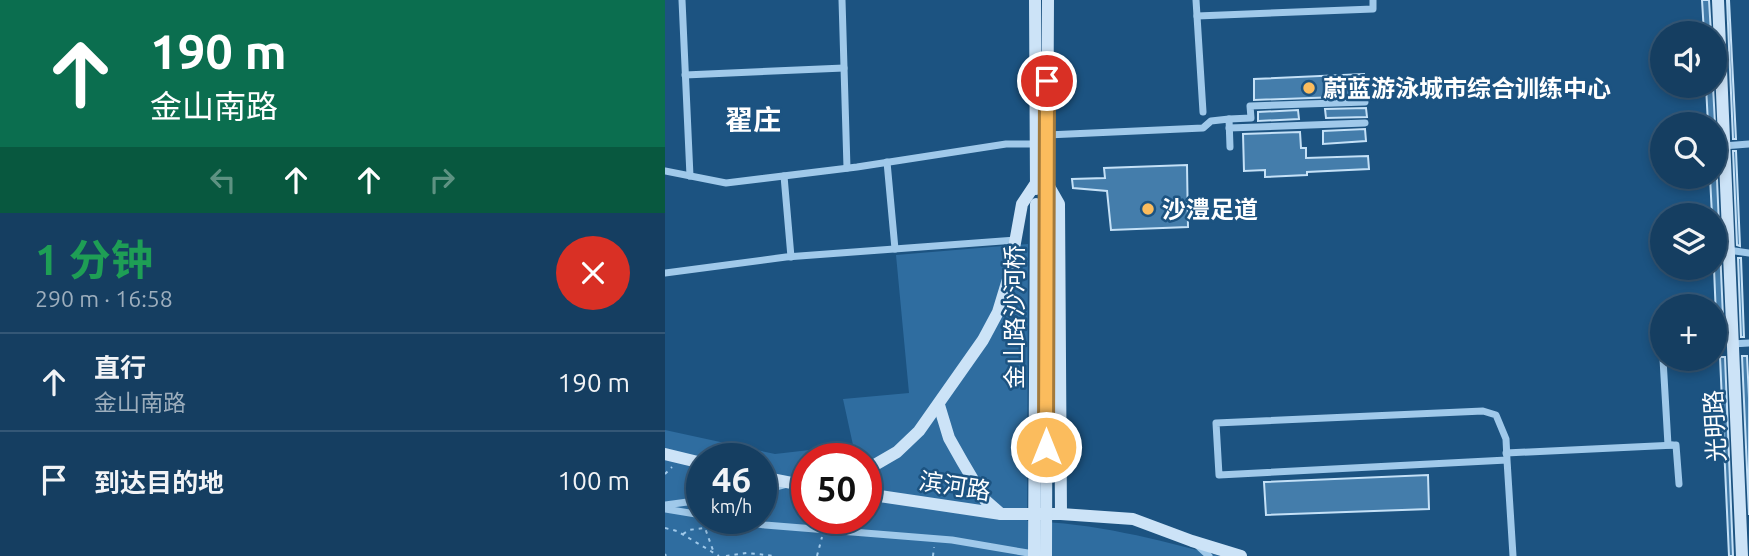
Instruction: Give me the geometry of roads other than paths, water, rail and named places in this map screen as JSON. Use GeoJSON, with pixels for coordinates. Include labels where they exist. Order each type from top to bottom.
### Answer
{"type":"FeatureCollection","features":[{"type":"Feature","properties":{"kind":"street"},"geometry":{"type":"LineString","coordinates":[[682,0],[690,176]]}},
{"type":"Feature","properties":{"kind":"street"},"geometry":{"type":"LineString","coordinates":[[842,0],[847,168]]}},
{"type":"Feature","properties":{"kind":"street"},"geometry":{"type":"LineString","coordinates":[[1035,0],[1037,144],[1042,183],[1059,204],[1062,514]]}},
{"type":"Feature","properties":{"kind":"street"},"geometry":{"type":"LineString","coordinates":[[882,461],[898,452],[919,431],[983,340],[998,312],[1009,276],[1022,204],[1042,183],[1047,135],[1048,0]]}},
{"type":"Feature","properties":{"kind":"street"},"geometry":{"type":"LineString","coordinates":[[1196,0],[1203,112]]}},
{"type":"Feature","properties":{"kind":"street"},"geometry":{"type":"LineString","coordinates":[[1197,16],[1373,9],[1373,0]]}},
{"type":"Feature","properties":{"kind":"street","name":"光明路"},"geometry":{"type":"LineString","coordinates":[[1718,0],[1722,112]]}},
{"type":"Feature","properties":{"kind":"street"},"geometry":{"type":"LineString","coordinates":[[685,75],[844,68]]}},
{"type":"Feature","properties":{"kind":"street"},"geometry":{"type":"LineString","coordinates":[[1047,135],[1203,128],[1211,121],[1251,118],[1250,106],[1365,102]]}},
{"type":"Feature","properties":{"kind":"street"},"geometry":{"type":"LineString","coordinates":[[1229,120],[1230,147]]}},
{"type":"Feature","properties":{"kind":"street"},"geometry":{"type":"LineString","coordinates":[[1229,128],[1366,123]]}},
{"type":"Feature","properties":{"kind":"street"},"geometry":{"type":"LineString","coordinates":[[665,171],[726,183],[1006,144],[1037,144]]}},
{"type":"Feature","properties":{"kind":"street"},"geometry":{"type":"LineString","coordinates":[[1727,146],[1749,144]]}},
{"type":"Feature","properties":{"kind":"street"},"geometry":{"type":"LineString","coordinates":[[887,162],[895,249]]}},
{"type":"Feature","properties":{"kind":"street"},"geometry":{"type":"LineString","coordinates":[[784,176],[791,257]]}},
{"type":"Feature","properties":{"kind":"street","name":"金山路沙河桥"},"geometry":{"type":"LineString","coordinates":[[1042,183],[1043,555]]}},
{"type":"Feature","properties":{"kind":"street","name":"光明路"},"geometry":{"type":"LineString","coordinates":[[1725,189],[1732,344],[1744,477],[1742,556]]}},
{"type":"Feature","properties":{"kind":"street"},"geometry":{"type":"LineString","coordinates":[[665,273],[791,257],[1016,240]]}},
{"type":"Feature","properties":{"kind":"street"},"geometry":{"type":"LineString","coordinates":[[1728,250],[1749,253]]}},
{"type":"Feature","properties":{"kind":"street"},"geometry":{"type":"LineString","coordinates":[[1732,344],[1749,343]]}},
{"type":"Feature","properties":{"kind":"street"},"geometry":{"type":"LineString","coordinates":[[1664,371],[1668,445]]}},
{"type":"Feature","properties":{"kind":"street"},"geometry":{"type":"LineString","coordinates":[[939,405],[949,438],[962,461],[985,500],[1001,514]]}},
{"type":"Feature","properties":{"kind":"street"},"geometry":{"type":"LineString","coordinates":[[1513,556],[1507,456],[1506,439],[1496,415],[1483,411],[1216,423],[1219,475],[1507,456],[1668,445],[1676,445],[1679,484]]}},
{"type":"Feature","properties":{"kind":"street"},"geometry":{"type":"LineString","coordinates":[[665,454],[686,459]]}},
{"type":"Feature","properties":{"kind":"street","name":"滨河路"},"geometry":{"type":"LineString","coordinates":[[882,496],[1001,514],[1062,514],[1133,519],[1241,556]]}},
{"type":"Feature","properties":{"kind":"street"},"geometry":{"type":"LineString","coordinates":[[665,507],[686,503]]}},
{"type":"Feature","properties":{"kind":"street"},"geometry":{"type":"LineString","coordinates":[[665,507],[686,512]]}},
{"type":"Feature","properties":{"kind":"street"},"geometry":{"type":"LineString","coordinates":[[777,526],[934,538],[1043,555]]}},
{"type":"Feature","properties":{"kind":"street"},"geometry":{"type":"LineString","coordinates":[[1192,541],[1209,556]]}},
{"type":"Feature","properties":{"kind":"place","name":"蔚蓝游泳城市综合训练中心"},"geometry":{"type":"Point","coordinates":[1309,88]}},
{"type":"Feature","properties":{"kind":"place","name":"沙澧足道"},"geometry":{"type":"Point","coordinates":[1148,209]}},
{"type":"Feature","properties":{"kind":"district","name":"翟庄"},"geometry":{"type":"Point","coordinates":[753,119]}}]}
